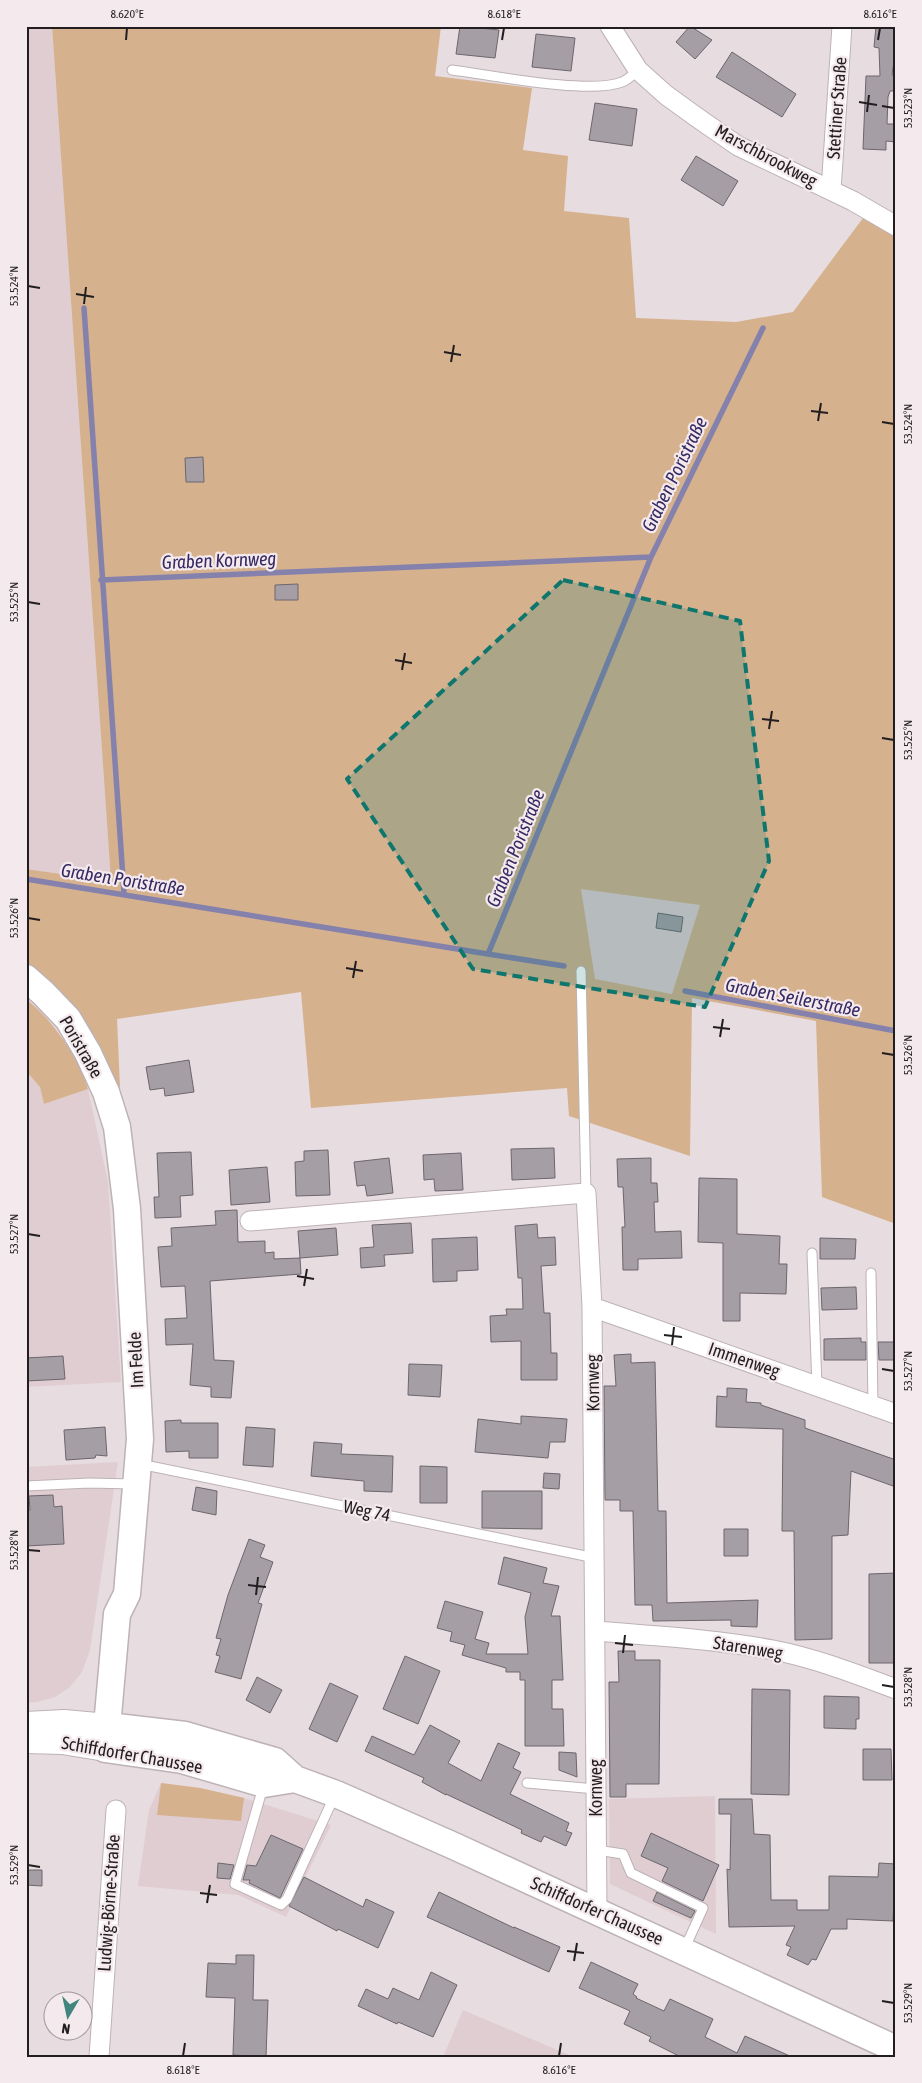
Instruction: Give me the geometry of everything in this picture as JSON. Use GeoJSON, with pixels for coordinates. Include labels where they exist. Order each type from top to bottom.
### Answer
{"type":"FeatureCollection","features":[{"type":"Feature","properties":{"kind":"main road","name":"Poristraße"},"geometry":{"type":"LineString","coordinates":[[26,978],[68,1020],[88,1053],[106,1092],[117,1127]]}},
{"type":"Feature","properties":{"kind":"main road","name":"Im Felde"},"geometry":{"type":"LineString","coordinates":[[114,1738],[117,1614],[127,1594],[140,1439],[127,1209],[117,1127]]}},
{"type":"Feature","properties":{"kind":"main road","name":"Schiffdorfer Chaussee"},"geometry":{"type":"LineString","coordinates":[[114,1738],[184,1736],[276,1761],[295,1779],[336,1794],[597,1910],[896,2049]]}},
{"type":"Feature","properties":{"kind":"main road","name":"Schiffdorfer Chaussee"},"geometry":{"type":"LineString","coordinates":[[114,1738],[264,1784],[295,1779]]}},
{"type":"Feature","properties":{"kind":"street","name":"Marschbrookweg"},"geometry":{"type":"LineString","coordinates":[[610,26],[638,70],[666,95],[738,146],[831,190],[896,226]]}},
{"type":"Feature","properties":{"kind":"street","name":"Stettiner Straße"},"geometry":{"type":"LineString","coordinates":[[831,190],[842,26]]}},
{"type":"Feature","properties":{"kind":"street"},"geometry":{"type":"LineString","coordinates":[[250,1221],[586,1193]]}},
{"type":"Feature","properties":{"kind":"street","name":"Kornweg"},"geometry":{"type":"LineString","coordinates":[[586,1193],[592,1307],[597,1910]]}},
{"type":"Feature","properties":{"kind":"street","name":"Immenweg"},"geometry":{"type":"LineString","coordinates":[[592,1307],[896,1414]]}},
{"type":"Feature","properties":{"kind":"street","name":"Starenweg"},"geometry":{"type":"LineString","coordinates":[[596,1631],[744,1645],[775,1650],[819,1661],[896,1690]]}},
{"type":"Feature","properties":{"kind":"street","name":"Schiffdorfer Chaussee"},"geometry":{"type":"LineString","coordinates":[[26,1724],[64,1722],[114,1738]]}},
{"type":"Feature","properties":{"kind":"street","name":"Schiffdorfer Chaussee"},"geometry":{"type":"LineString","coordinates":[[26,1741],[62,1742],[114,1738]]}},
{"type":"Feature","properties":{"kind":"street","name":"Ludwig-Börne-Straße"},"geometry":{"type":"LineString","coordinates":[[99,2057],[116,1810]]}},
{"type":"Feature","properties":{"kind":"lane"},"geometry":{"type":"LineString","coordinates":[[452,70],[571,86],[623,82],[638,70]]}},
{"type":"Feature","properties":{"kind":"lane"},"geometry":{"type":"LineString","coordinates":[[582,971],[586,1193]]}},
{"type":"Feature","properties":{"kind":"lane"},"geometry":{"type":"LineString","coordinates":[[812,1253],[817,1386]]}},
{"type":"Feature","properties":{"kind":"lane"},"geometry":{"type":"LineString","coordinates":[[871,1273],[873,1406]]}},
{"type":"Feature","properties":{"kind":"lane","name":"Weg 74"},"geometry":{"type":"LineString","coordinates":[[26,1486],[89,1483],[137,1474],[595,1558]]}},
{"type":"Feature","properties":{"kind":"lane"},"geometry":{"type":"LineString","coordinates":[[527,1783],[596,1789]]}},
{"type":"Feature","properties":{"kind":"lane"},"geometry":{"type":"LineString","coordinates":[[264,1784],[235,1884],[278,1905],[282,1905],[336,1794]]}},
{"type":"Feature","properties":{"kind":"lane"},"geometry":{"type":"LineString","coordinates":[[597,1850],[624,1854],[630,1873],[703,1908],[684,1950]]}},
{"type":"Feature","properties":{"kind":"highlighted area"},"geometry":{"type":"Polygon","coordinates":[[[563,580],[740,621],[769,861],[705,1007],[473,969],[347,779],[563,580]]]}},
{"type":"Feature","properties":{"kind":"shaded area"},"geometry":{"type":"Polygon","coordinates":[[[26,26],[52,26],[111,881],[26,869],[26,26]]]}},
{"type":"Feature","properties":{"kind":"shaded area"},"geometry":{"type":"Polygon","coordinates":[[[52,26],[441,26],[435,76],[532,88],[523,150],[568,156],[564,211],[629,218],[636,318],[736,322],[793,312],[863,218],[896,237],[896,1224],[822,1197],[816,1021],[692,998],[690,1156],[569,1116],[567,1088],[311,1108],[301,992],[117,1019],[120,1088],[81,1016],[53,984],[26,964],[26,869],[111,881],[52,26]],[[581,889],[595,979],[672,994],[700,905],[581,889]]]}},
{"type":"Feature","properties":{"kind":"shaded area"},"geometry":{"type":"Polygon","coordinates":[[[580,888],[700,905],[672,994],[595,980],[580,888]]]}},
{"type":"Feature","properties":{"kind":"shaded area"},"geometry":{"type":"Polygon","coordinates":[[[26,999],[55,1028],[71,1052],[88,1089],[44,1104],[40,1087],[26,1071],[26,999]]]}},
{"type":"Feature","properties":{"kind":"shaded area"},"geometry":{"type":"Polygon","coordinates":[[[26,1071],[40,1087],[44,1104],[88,1089],[108,1182],[121,1382],[26,1387],[26,1071]]]}},
{"type":"Feature","properties":{"kind":"shaded area"},"geometry":{"type":"Polygon","coordinates":[[[118,1462],[90,1650],[82,1672],[69,1688],[55,1697],[26,1703],[26,1467],[118,1462]]]}},
{"type":"Feature","properties":{"kind":"shaded area"},"geometry":{"type":"Polygon","coordinates":[[[161,1783],[200,1788],[244,1798],[331,1825],[286,1917],[238,1895],[138,1886],[149,1810],[161,1783]]]}},
{"type":"Feature","properties":{"kind":"shaded area"},"geometry":{"type":"Polygon","coordinates":[[[161,1783],[200,1788],[244,1798],[241,1821],[157,1815],[161,1783]]]}},
{"type":"Feature","properties":{"kind":"shaded area"},"geometry":{"type":"Polygon","coordinates":[[[715,1796],[716,1934],[610,1884],[609,1799],[715,1796]]]}},
{"type":"Feature","properties":{"kind":"shaded area"},"geometry":{"type":"Polygon","coordinates":[[[463,2010],[574,2057],[443,2057],[463,2010]]]}},
{"type":"Feature","properties":{"kind":"building"},"geometry":{"type":"Polygon","coordinates":[[[460,26],[499,30],[495,58],[456,54],[460,26]]]}},
{"type":"Feature","properties":{"kind":"building"},"geometry":{"type":"Polygon","coordinates":[[[690,26],[712,40],[695,59],[676,42],[690,26]]]}},
{"type":"Feature","properties":{"kind":"building"},"geometry":{"type":"Polygon","coordinates":[[[876,26],[896,26],[896,47],[892,75],[896,75],[896,91],[890,91],[888,97],[887,124],[896,124],[896,142],[886,141],[886,150],[863,149],[866,76],[880,76],[879,48],[874,47],[876,26]]]}},
{"type":"Feature","properties":{"kind":"building"},"geometry":{"type":"Polygon","coordinates":[[[536,34],[575,38],[571,71],[532,67],[536,34]]]}},
{"type":"Feature","properties":{"kind":"building"},"geometry":{"type":"Polygon","coordinates":[[[732,52],[796,94],[782,117],[716,77],[732,52]]]}},
{"type":"Feature","properties":{"kind":"building"},"geometry":{"type":"Polygon","coordinates":[[[595,103],[637,109],[632,146],[589,140],[595,103]]]}},
{"type":"Feature","properties":{"kind":"building"},"geometry":{"type":"Polygon","coordinates":[[[696,156],[738,181],[723,206],[681,180],[696,156]]]}},
{"type":"Feature","properties":{"kind":"building"},"geometry":{"type":"Polygon","coordinates":[[[203,457],[204,482],[186,482],[185,458],[203,457]]]}},
{"type":"Feature","properties":{"kind":"building"},"geometry":{"type":"Polygon","coordinates":[[[298,584],[298,600],[275,600],[275,585],[298,584]]]}},
{"type":"Feature","properties":{"kind":"building"},"geometry":{"type":"Polygon","coordinates":[[[658,913],[683,917],[681,932],[656,928],[658,913]]]}},
{"type":"Feature","properties":{"kind":"building"},"geometry":{"type":"Polygon","coordinates":[[[189,1060],[194,1092],[165,1096],[164,1088],[150,1090],[146,1067],[189,1060]]]}},
{"type":"Feature","properties":{"kind":"building"},"geometry":{"type":"Polygon","coordinates":[[[554,1148],[555,1178],[512,1180],[511,1149],[554,1148]]]}},
{"type":"Feature","properties":{"kind":"building"},"geometry":{"type":"Polygon","coordinates":[[[328,1150],[330,1195],[296,1196],[295,1162],[304,1161],[304,1151],[328,1150]]]}},
{"type":"Feature","properties":{"kind":"building"},"geometry":{"type":"Polygon","coordinates":[[[191,1152],[193,1195],[180,1196],[181,1217],[155,1218],[154,1197],[159,1197],[157,1153],[191,1152]]]}},
{"type":"Feature","properties":{"kind":"building"},"geometry":{"type":"Polygon","coordinates":[[[461,1153],[463,1190],[435,1191],[434,1179],[424,1180],[423,1155],[461,1153]]]}},
{"type":"Feature","properties":{"kind":"building"},"geometry":{"type":"Polygon","coordinates":[[[389,1158],[393,1193],[367,1196],[365,1185],[357,1186],[354,1162],[389,1158]]]}},
{"type":"Feature","properties":{"kind":"building"},"geometry":{"type":"Polygon","coordinates":[[[651,1158],[651,1183],[657,1183],[658,1202],[654,1202],[655,1232],[681,1231],[682,1258],[638,1259],[638,1270],[623,1270],[622,1227],[625,1227],[623,1187],[618,1187],[617,1159],[651,1158]]]}},
{"type":"Feature","properties":{"kind":"building"},"geometry":{"type":"Polygon","coordinates":[[[267,1167],[270,1202],[231,1205],[229,1170],[267,1167]]]}},
{"type":"Feature","properties":{"kind":"building"},"geometry":{"type":"Polygon","coordinates":[[[699,1178],[737,1179],[737,1234],[780,1236],[779,1264],[787,1264],[786,1294],[740,1293],[740,1321],[723,1321],[723,1243],[698,1242],[699,1178]]]}},
{"type":"Feature","properties":{"kind":"building"},"geometry":{"type":"Polygon","coordinates":[[[237,1210],[238,1242],[265,1241],[265,1253],[274,1252],[274,1259],[300,1258],[301,1274],[210,1281],[214,1360],[234,1361],[231,1398],[211,1397],[211,1387],[190,1385],[193,1344],[166,1345],[165,1319],[187,1318],[185,1286],[161,1287],[158,1247],[172,1246],[171,1228],[216,1225],[215,1211],[237,1210]]]}},
{"type":"Feature","properties":{"kind":"building"},"geometry":{"type":"Polygon","coordinates":[[[411,1223],[413,1253],[384,1255],[385,1266],[361,1268],[360,1248],[374,1247],[372,1225],[411,1223]]]}},
{"type":"Feature","properties":{"kind":"building"},"geometry":{"type":"Polygon","coordinates":[[[537,1224],[538,1238],[555,1237],[556,1265],[541,1266],[544,1313],[550,1313],[551,1353],[557,1353],[557,1380],[521,1380],[521,1341],[491,1342],[490,1316],[507,1315],[506,1309],[523,1309],[522,1278],[518,1278],[515,1226],[537,1224]]]}},
{"type":"Feature","properties":{"kind":"building"},"geometry":{"type":"Polygon","coordinates":[[[336,1228],[338,1255],[300,1258],[298,1231],[336,1228]]]}},
{"type":"Feature","properties":{"kind":"building"},"geometry":{"type":"Polygon","coordinates":[[[477,1237],[478,1270],[457,1271],[457,1281],[433,1282],[432,1239],[477,1237]]]}},
{"type":"Feature","properties":{"kind":"building"},"geometry":{"type":"Polygon","coordinates":[[[820,1238],[856,1239],[855,1259],[820,1259],[820,1238]]]}},
{"type":"Feature","properties":{"kind":"building"},"geometry":{"type":"Polygon","coordinates":[[[856,1287],[857,1309],[822,1310],[821,1288],[856,1287]]]}},
{"type":"Feature","properties":{"kind":"building"},"geometry":{"type":"Polygon","coordinates":[[[861,1338],[861,1342],[866,1342],[866,1360],[824,1360],[824,1339],[861,1338]]]}},
{"type":"Feature","properties":{"kind":"building"},"geometry":{"type":"Polygon","coordinates":[[[878,1342],[896,1342],[896,1360],[879,1360],[878,1342]]]}},
{"type":"Feature","properties":{"kind":"building"},"geometry":{"type":"Polygon","coordinates":[[[631,1354],[631,1363],[655,1362],[658,1511],[666,1511],[667,1603],[758,1600],[757,1627],[731,1626],[731,1620],[653,1621],[652,1605],[635,1605],[633,1511],[620,1511],[620,1500],[605,1500],[604,1386],[616,1386],[614,1355],[631,1354]]]}},
{"type":"Feature","properties":{"kind":"building"},"geometry":{"type":"Polygon","coordinates":[[[63,1356],[65,1379],[26,1381],[26,1358],[63,1356]]]}},
{"type":"Feature","properties":{"kind":"building"},"geometry":{"type":"Polygon","coordinates":[[[409,1364],[442,1365],[440,1397],[408,1395],[409,1364]]]}},
{"type":"Feature","properties":{"kind":"building"},"geometry":{"type":"Polygon","coordinates":[[[727,1388],[747,1389],[746,1402],[761,1403],[761,1405],[805,1420],[805,1428],[896,1460],[896,1487],[851,1471],[848,1535],[832,1536],[832,1639],[795,1640],[794,1531],[782,1531],[783,1429],[716,1427],[717,1396],[727,1397],[727,1388]]]}},
{"type":"Feature","properties":{"kind":"building"},"geometry":{"type":"Polygon","coordinates":[[[521,1416],[567,1419],[565,1442],[550,1442],[548,1458],[475,1452],[478,1419],[521,1424],[521,1416]]]}},
{"type":"Feature","properties":{"kind":"building"},"geometry":{"type":"Polygon","coordinates":[[[181,1420],[181,1423],[218,1423],[218,1458],[189,1458],[189,1451],[166,1452],[165,1421],[181,1420]]]}},
{"type":"Feature","properties":{"kind":"building"},"geometry":{"type":"Polygon","coordinates":[[[105,1427],[107,1456],[96,1455],[95,1458],[66,1460],[64,1430],[105,1427]]]}},
{"type":"Feature","properties":{"kind":"building"},"geometry":{"type":"Polygon","coordinates":[[[246,1427],[275,1429],[273,1467],[243,1465],[246,1427]]]}},
{"type":"Feature","properties":{"kind":"building"},"geometry":{"type":"Polygon","coordinates":[[[314,1442],[342,1444],[341,1454],[393,1456],[392,1492],[364,1491],[364,1481],[311,1476],[314,1442]]]}},
{"type":"Feature","properties":{"kind":"building"},"geometry":{"type":"Polygon","coordinates":[[[420,1466],[447,1467],[447,1503],[420,1503],[420,1466]]]}},
{"type":"Feature","properties":{"kind":"building"},"geometry":{"type":"Polygon","coordinates":[[[544,1473],[560,1474],[559,1489],[543,1488],[544,1473]]]}},
{"type":"Feature","properties":{"kind":"building"},"geometry":{"type":"Polygon","coordinates":[[[196,1487],[217,1491],[216,1515],[192,1510],[196,1487]]]}},
{"type":"Feature","properties":{"kind":"building"},"geometry":{"type":"Polygon","coordinates":[[[482,1491],[542,1491],[542,1529],[482,1528],[482,1491]]]}},
{"type":"Feature","properties":{"kind":"building"},"geometry":{"type":"Polygon","coordinates":[[[53,1495],[54,1507],[62,1506],[64,1544],[26,1546],[26,1510],[30,1510],[29,1496],[53,1495]]]}},
{"type":"Feature","properties":{"kind":"building"},"geometry":{"type":"Polygon","coordinates":[[[724,1529],[748,1529],[748,1556],[724,1556],[724,1529]]]}},
{"type":"Feature","properties":{"kind":"building"},"geometry":{"type":"Polygon","coordinates":[[[249,1539],[265,1545],[260,1557],[273,1562],[258,1603],[262,1604],[241,1679],[215,1672],[220,1656],[216,1655],[221,1639],[216,1638],[228,1595],[249,1539]]]}},
{"type":"Feature","properties":{"kind":"building"},"geometry":{"type":"Polygon","coordinates":[[[504,1557],[547,1568],[543,1583],[559,1586],[551,1616],[560,1616],[563,1680],[552,1680],[552,1709],[563,1709],[564,1746],[525,1746],[525,1680],[520,1680],[520,1672],[506,1672],[506,1668],[462,1655],[465,1645],[450,1641],[452,1632],[437,1628],[445,1601],[483,1612],[475,1639],[489,1643],[486,1654],[528,1654],[525,1617],[531,1593],[498,1584],[504,1557]]]}},
{"type":"Feature","properties":{"kind":"building"},"geometry":{"type":"Polygon","coordinates":[[[896,1573],[896,1663],[869,1663],[869,1574],[896,1573]]]}},
{"type":"Feature","properties":{"kind":"building"},"geometry":{"type":"Polygon","coordinates":[[[618,1651],[635,1651],[635,1660],[660,1660],[659,1784],[626,1784],[626,1797],[610,1797],[609,1682],[619,1682],[618,1651]]]}},
{"type":"Feature","properties":{"kind":"building"},"geometry":{"type":"Polygon","coordinates":[[[405,1656],[440,1671],[418,1724],[383,1709],[405,1656]]]}},
{"type":"Feature","properties":{"kind":"building"},"geometry":{"type":"Polygon","coordinates":[[[257,1677],[282,1690],[270,1713],[246,1700],[257,1677]]]}},
{"type":"Feature","properties":{"kind":"building"},"geometry":{"type":"Polygon","coordinates":[[[330,1683],[358,1696],[337,1742],[309,1729],[330,1683]]]}},
{"type":"Feature","properties":{"kind":"building"},"geometry":{"type":"Polygon","coordinates":[[[752,1689],[790,1690],[789,1795],[751,1794],[752,1689]]]}},
{"type":"Feature","properties":{"kind":"building"},"geometry":{"type":"Polygon","coordinates":[[[824,1696],[859,1697],[859,1719],[856,1719],[856,1729],[824,1728],[824,1696]]]}},
{"type":"Feature","properties":{"kind":"building"},"geometry":{"type":"Polygon","coordinates":[[[430,1725],[460,1741],[448,1763],[481,1781],[498,1743],[520,1753],[513,1768],[521,1772],[510,1794],[569,1823],[566,1831],[572,1833],[566,1846],[544,1836],[541,1842],[521,1833],[522,1830],[422,1782],[424,1778],[365,1751],[372,1736],[414,1755],[430,1725]]]}},
{"type":"Feature","properties":{"kind":"building"},"geometry":{"type":"Polygon","coordinates":[[[863,1749],[891,1749],[892,1780],[863,1780],[863,1749]]]}},
{"type":"Feature","properties":{"kind":"building"},"geometry":{"type":"Polygon","coordinates":[[[559,1752],[576,1753],[577,1777],[559,1770],[559,1752]]]}},
{"type":"Feature","properties":{"kind":"building"},"geometry":{"type":"Polygon","coordinates":[[[719,1799],[752,1799],[754,1834],[770,1835],[771,1900],[797,1900],[797,1910],[829,1910],[829,1876],[878,1877],[879,1863],[896,1864],[893,1921],[847,1919],[847,1929],[831,1929],[816,1960],[812,1959],[808,1965],[787,1955],[791,1947],[786,1945],[795,1926],[729,1927],[727,1869],[730,1870],[731,1814],[719,1814],[719,1799]]]}},
{"type":"Feature","properties":{"kind":"building"},"geometry":{"type":"Polygon","coordinates":[[[651,1833],[719,1865],[703,1901],[662,1881],[668,1868],[641,1856],[651,1833]]]}},
{"type":"Feature","properties":{"kind":"building"},"geometry":{"type":"Polygon","coordinates":[[[271,1835],[303,1849],[280,1898],[249,1883],[250,1880],[243,1880],[247,1865],[256,1866],[271,1835]]]}},
{"type":"Feature","properties":{"kind":"building"},"geometry":{"type":"Polygon","coordinates":[[[218,1863],[234,1865],[230,1879],[217,1878],[218,1863]]]}},
{"type":"Feature","properties":{"kind":"building"},"geometry":{"type":"Polygon","coordinates":[[[26,1870],[42,1870],[42,1886],[26,1885],[26,1870]]]}},
{"type":"Feature","properties":{"kind":"building"},"geometry":{"type":"Polygon","coordinates":[[[304,1877],[363,1907],[366,1899],[394,1912],[378,1948],[338,1929],[337,1931],[289,1906],[304,1877]]]}},
{"type":"Feature","properties":{"kind":"building"},"geometry":{"type":"Polygon","coordinates":[[[439,1892],[514,1928],[560,1947],[549,1972],[427,1917],[439,1892]]]}},
{"type":"Feature","properties":{"kind":"building"},"geometry":{"type":"Polygon","coordinates":[[[657,1892],[695,1911],[691,1918],[653,1901],[657,1892]]]}},
{"type":"Feature","properties":{"kind":"building"},"geometry":{"type":"Polygon","coordinates":[[[236,1955],[254,1955],[253,2000],[268,2000],[266,2057],[233,2055],[235,1998],[206,1997],[208,1963],[236,1964],[236,1955]]]}},
{"type":"Feature","properties":{"kind":"building"},"geometry":{"type":"Polygon","coordinates":[[[591,1962],[638,1984],[633,1994],[636,1998],[664,2011],[670,1999],[713,2019],[705,2037],[737,2053],[745,2036],[792,2057],[681,2057],[649,2041],[651,2037],[624,2024],[630,2011],[579,1988],[591,1962]]]}},
{"type":"Feature","properties":{"kind":"building"},"geometry":{"type":"Polygon","coordinates":[[[431,1972],[457,1985],[433,2037],[398,2022],[397,2024],[358,2006],[366,1989],[388,1999],[393,1988],[419,2000],[431,1972]]]}},
{"type":"Feature","properties":{"kind":"waterway","name":"Graben Kornweg"},"geometry":{"type":"LineString","coordinates":[[84,308],[124,893]]}},
{"type":"Feature","properties":{"kind":"waterway","name":"Graben Poristraße"},"geometry":{"type":"LineString","coordinates":[[26,879],[488,954],[651,557],[763,328]]}},
{"type":"Feature","properties":{"kind":"waterway","name":"Graben Kornweg"},"geometry":{"type":"LineString","coordinates":[[101,580],[651,557]]}},
{"type":"Feature","properties":{"kind":"waterway","name":"Graben Seilerstraße"},"geometry":{"type":"LineString","coordinates":[[488,954],[564,966]]}},
{"type":"Feature","properties":{"kind":"waterway","name":"Graben Seilerstraße"},"geometry":{"type":"LineString","coordinates":[[685,991],[896,1031]]}}]}
